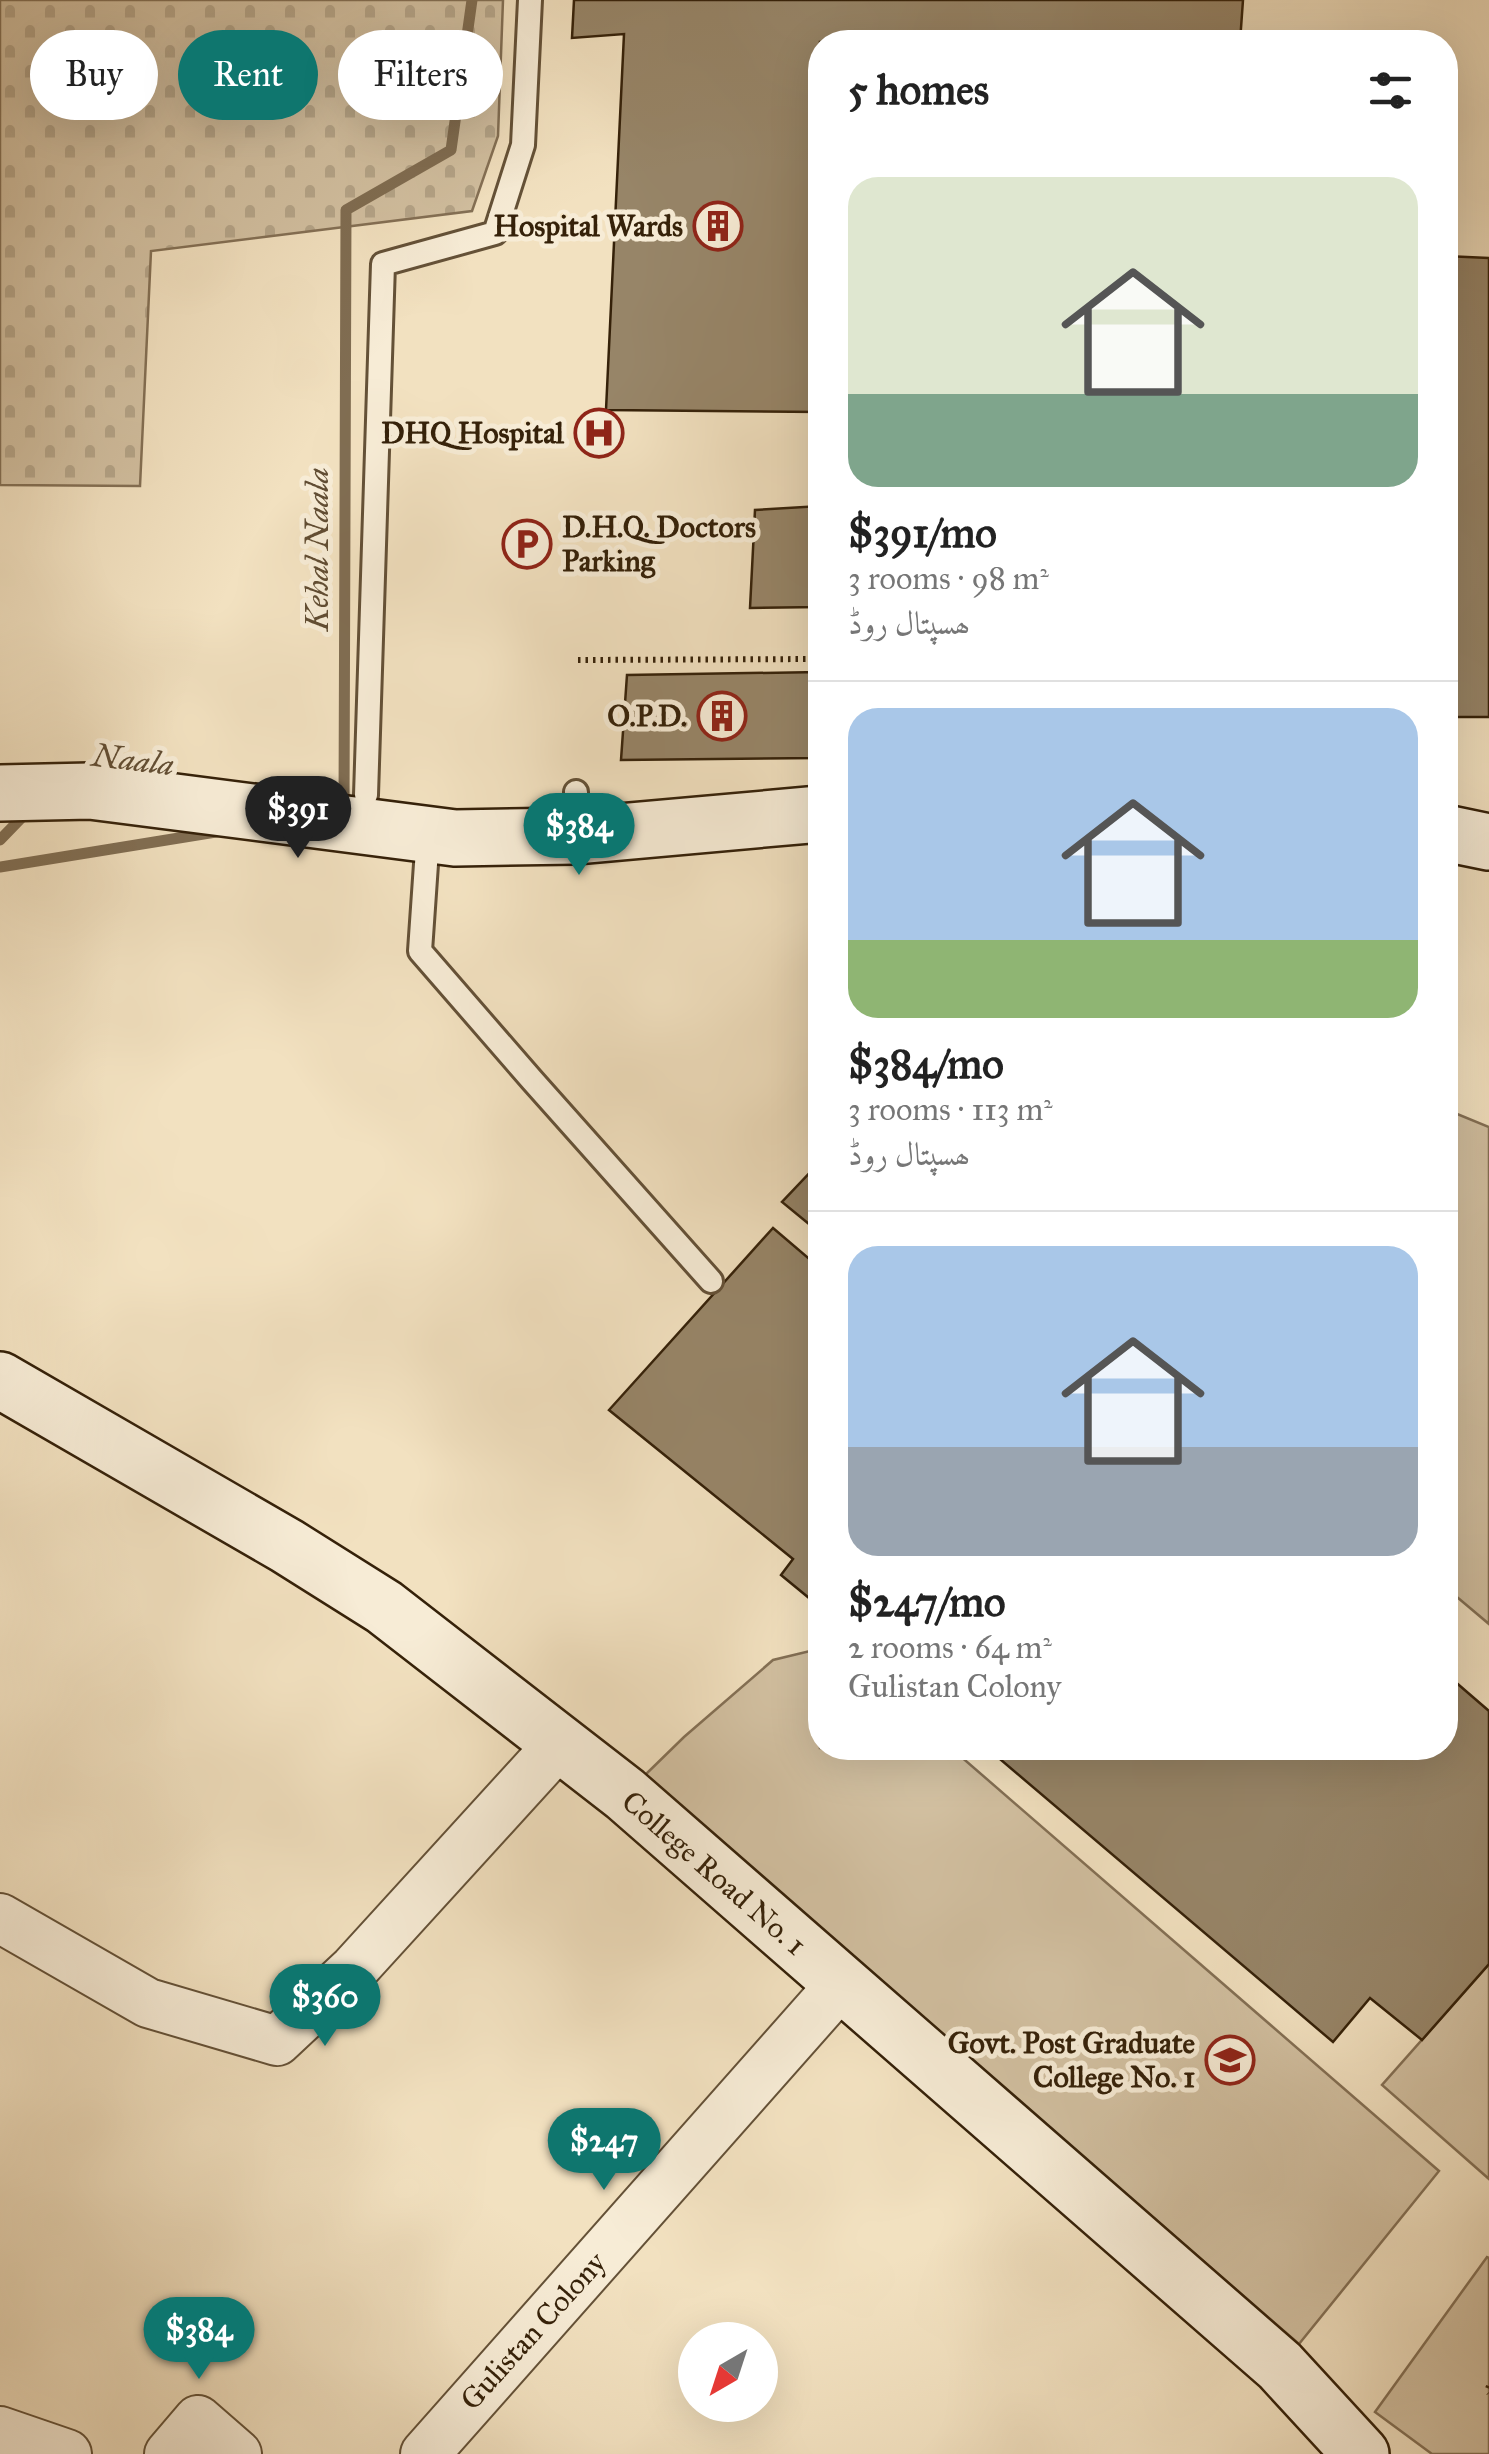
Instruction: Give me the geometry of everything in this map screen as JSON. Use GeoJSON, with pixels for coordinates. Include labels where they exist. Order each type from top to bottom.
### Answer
{"type":"FeatureCollection","features":[{"type":"Feature","properties":{"kind":"main road"},"geometry":{"type":"LineString","coordinates":[[13,792],[90,791],[266,814],[353,809],[428,835],[455,838],[575,814],[808,814]]}},
{"type":"Feature","properties":{"kind":"main road"},"geometry":{"type":"LineString","coordinates":[[1458,835],[1489,842]]}},
{"type":"Feature","properties":{"kind":"main road","name":"College Road No. 1"},"geometry":{"type":"LineString","coordinates":[[0,1380],[384,1606],[625,1794],[1280,2366],[1361,2454]]}},
{"type":"Feature","properties":{"kind":"street"},"geometry":{"type":"LineString","coordinates":[[0,1918],[148,2004],[277,2041],[354,1969],[560,1743]]}},
{"type":"Feature","properties":{"kind":"street","name":"Gulistan Colony"},"geometry":{"type":"LineString","coordinates":[[424,2454],[841,1984]]}},
{"type":"Feature","properties":{"kind":"street"},"geometry":{"type":"LineString","coordinates":[[168,2454],[198,2420],[237,2454]]}},
{"type":"Feature","properties":{"kind":"street"},"geometry":{"type":"LineString","coordinates":[[0,2431],[67,2454]]}},
{"type":"Feature","properties":{"kind":"lane"},"geometry":{"type":"LineString","coordinates":[[353,809],[382,264],[495,233],[523,145],[530,0]]}},
{"type":"Feature","properties":{"kind":"lane"},"geometry":{"type":"LineString","coordinates":[[428,835],[420,951],[711,1281]]}},
{"type":"Feature","properties":{"kind":"path"},"geometry":{"type":"LineString","coordinates":[[578,660],[808,659]]}},
{"type":"Feature","properties":{"kind":"green space"},"geometry":{"type":"Polygon","coordinates":[[[0,0],[503,0],[502,30],[338,30],[338,120],[499,120],[498,136],[472,211],[151,251],[140,486],[0,485],[0,0]]]}},
{"type":"Feature","properties":{"kind":"green space"},"geometry":{"type":"Polygon","coordinates":[[[1458,1114],[1489,1127],[1489,1624],[1458,1598],[1458,1114]]]}},
{"type":"Feature","properties":{"kind":"green space"},"geometry":{"type":"Polygon","coordinates":[[[808,1651],[808,1760],[965,1760],[1439,2171],[1299,2344],[644,1776],[773,1660],[808,1651]]]}},
{"type":"Feature","properties":{"kind":"green space"},"geometry":{"type":"Polygon","coordinates":[[[1489,1964],[1489,2179],[1382,2085],[1489,1964]]]}},
{"type":"Feature","properties":{"kind":"green space"},"geometry":{"type":"Polygon","coordinates":[[[1487,2257],[1489,2454],[1432,2454],[1375,2412],[1487,2257]]]}},
{"type":"Feature","properties":{"kind":"building","name":"Hospital Wards"},"geometry":{"type":"Polygon","coordinates":[[[574,0],[1243,0],[1241,30],[808,30],[808,412],[606,410],[624,34],[572,38],[574,0]]]}},
{"type":"Feature","properties":{"kind":"building"},"geometry":{"type":"Polygon","coordinates":[[[1458,257],[1489,258],[1489,717],[1458,717],[1458,257]]]}},
{"type":"Feature","properties":{"kind":"building"},"geometry":{"type":"Polygon","coordinates":[[[808,507],[808,607],[750,608],[755,510],[808,507]]]}},
{"type":"Feature","properties":{"kind":"building","name":"O.P.D."},"geometry":{"type":"Polygon","coordinates":[[[808,672],[808,758],[621,760],[627,675],[808,672]]]}},
{"type":"Feature","properties":{"kind":"building"},"geometry":{"type":"Polygon","coordinates":[[[808,1175],[808,1223],[782,1202],[808,1175]]]}},
{"type":"Feature","properties":{"kind":"building"},"geometry":{"type":"Polygon","coordinates":[[[773,1228],[808,1258],[808,1597],[781,1575],[793,1559],[609,1410],[773,1228]]]}},
{"type":"Feature","properties":{"kind":"building"},"geometry":{"type":"Polygon","coordinates":[[[1458,1684],[1489,1711],[1489,1964],[1422,2040],[1370,1998],[1333,2042],[1001,1760],[1458,1760],[1458,1684]]]}},
{"type":"Feature","properties":{"kind":"waterway","name":"Kehal Naala"},"geometry":{"type":"LineString","coordinates":[[344,807],[346,210],[451,150],[472,0]]}},
{"type":"Feature","properties":{"kind":"waterway","name":"Naala"},"geometry":{"type":"LineString","coordinates":[[0,840],[30,809]]}},
{"type":"Feature","properties":{"kind":"waterway","name":"Kehal Naala"},"geometry":{"type":"LineString","coordinates":[[0,867],[222,831]]}},
{"type":"Feature","properties":{"kind":"place","name":"Hospital Wards"},"geometry":{"type":"Point","coordinates":[718,226]}},
{"type":"Feature","properties":{"kind":"place","name":"DHQ Hospital"},"geometry":{"type":"Point","coordinates":[599,433]}},
{"type":"Feature","properties":{"kind":"place","name":"D.H.Q. Doctors Parking"},"geometry":{"type":"Point","coordinates":[527,544]}},
{"type":"Feature","properties":{"kind":"place","name":"O.P.D."},"geometry":{"type":"Point","coordinates":[722,716]}},
{"type":"Feature","properties":{"kind":"place","name":"Govt. Post Graduate College No. 1"},"geometry":{"type":"Point","coordinates":[1230,2060]}}]}
